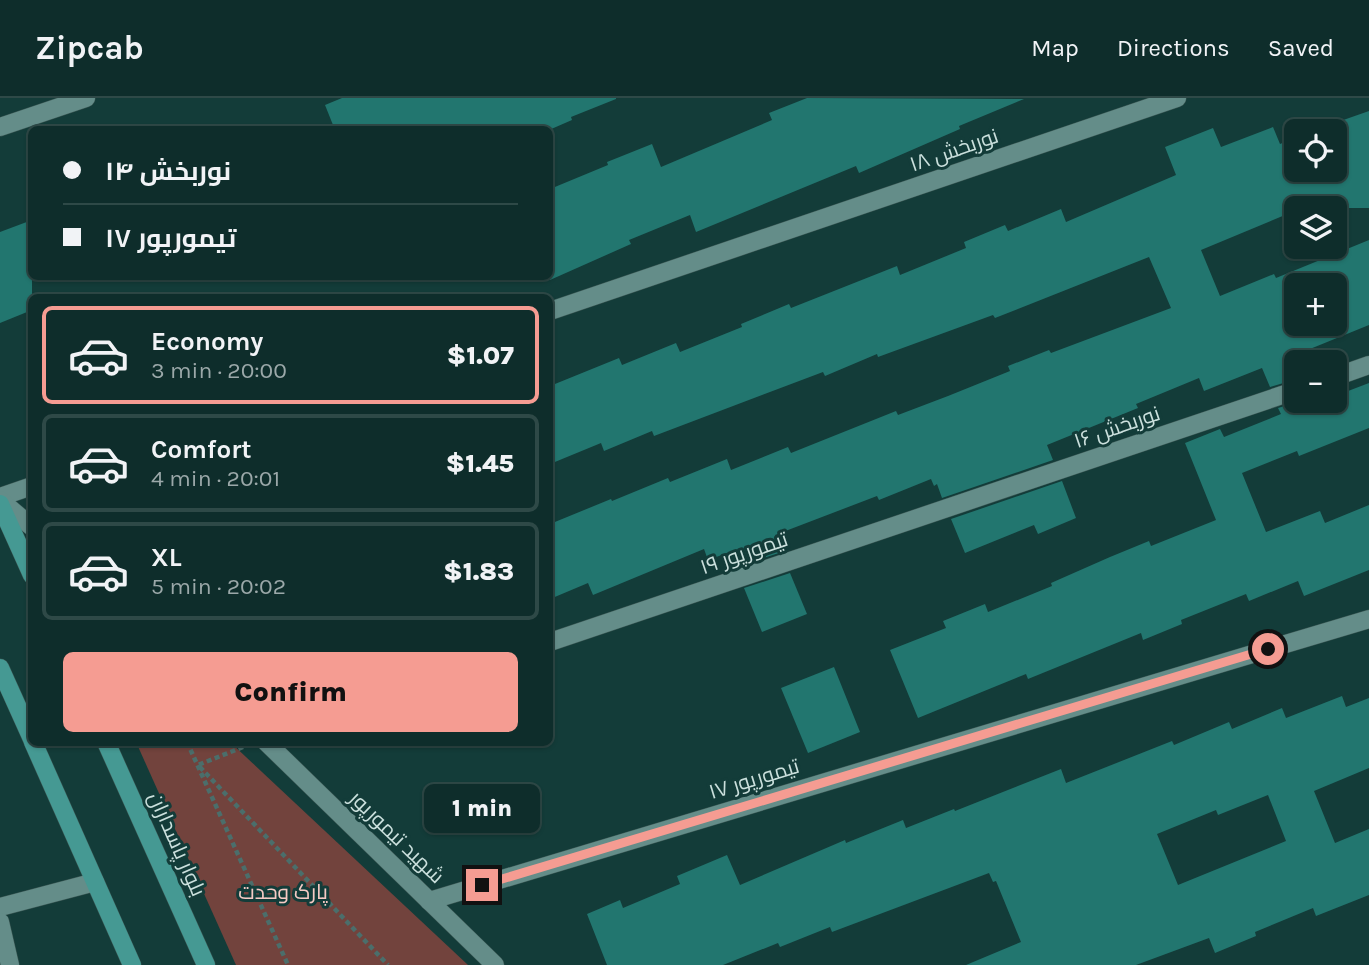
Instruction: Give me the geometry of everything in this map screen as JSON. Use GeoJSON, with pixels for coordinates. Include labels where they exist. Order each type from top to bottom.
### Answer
{"type":"FeatureCollection","features":[{"type":"Feature","properties":{"kind":"main road"},"geometry":{"type":"LineString","coordinates":[[0,501],[28,566]]}},
{"type":"Feature","properties":{"kind":"main road"},"geometry":{"type":"LineString","coordinates":[[0,668],[28,731]]}},
{"type":"Feature","properties":{"kind":"main road"},"geometry":{"type":"LineString","coordinates":[[35,746],[132,965]]}},
{"type":"Feature","properties":{"kind":"main road","name":"بلوار پاسداران"},"geometry":{"type":"LineString","coordinates":[[108,746],[206,965]]}},
{"type":"Feature","properties":{"kind":"street"},"geometry":{"type":"LineString","coordinates":[[0,127],[86,98]]}},
{"type":"Feature","properties":{"kind":"street","name":"نوربخش ۱۸"},"geometry":{"type":"LineString","coordinates":[[553,310],[1177,98]]}},
{"type":"Feature","properties":{"kind":"street"},"geometry":{"type":"LineString","coordinates":[[1347,373],[1369,365]]}},
{"type":"Feature","properties":{"kind":"street","name":"نوربخش ۱۶"},"geometry":{"type":"LineString","coordinates":[[953,507],[1284,394]]}},
{"type":"Feature","properties":{"kind":"street"},"geometry":{"type":"LineString","coordinates":[[28,488],[0,501],[28,524]]}},
{"type":"Feature","properties":{"kind":"street","name":"تیمورپور ۱۹"},"geometry":{"type":"LineString","coordinates":[[553,641],[953,507]]}},
{"type":"Feature","properties":{"kind":"street","name":"تیمورپور ۱۷"},"geometry":{"type":"LineString","coordinates":[[429,901],[1369,619]]}},
{"type":"Feature","properties":{"kind":"street","name":"شهید تیمورپور"},"geometry":{"type":"LineString","coordinates":[[270,746],[495,965]]}},
{"type":"Feature","properties":{"kind":"street"},"geometry":{"type":"LineString","coordinates":[[0,906],[95,882]]}},
{"type":"Feature","properties":{"kind":"street"},"geometry":{"type":"LineString","coordinates":[[0,922],[10,965]]}},
{"type":"Feature","properties":{"kind":"path"},"geometry":{"type":"LineString","coordinates":[[189,746],[288,965]]}},
{"type":"Feature","properties":{"kind":"path"},"geometry":{"type":"LineString","coordinates":[[198,765],[244,746]]}},
{"type":"Feature","properties":{"kind":"path"},"geometry":{"type":"LineString","coordinates":[[198,765],[388,965]]}},
{"type":"Feature","properties":{"kind":"green space","name":"پارک وحدت"},"geometry":{"type":"Polygon","coordinates":[[[138,746],[234,746],[468,965],[236,965],[138,746]]]}},
{"type":"Feature","properties":{"kind":"building"},"geometry":{"type":"Polygon","coordinates":[[[342,98],[616,98],[571,117],[572,120],[553,128],[553,126],[333,126],[325,105],[342,98]]]}},
{"type":"Feature","properties":{"kind":"building"},"geometry":{"type":"Polygon","coordinates":[[[807,98],[1024,99],[859,173],[856,166],[696,232],[690,215],[629,240],[631,244],[553,279],[553,188],[652,144],[661,167],[772,120],[769,113],[807,98]]]}},
{"type":"Feature","properties":{"kind":"building"},"geometry":{"type":"Polygon","coordinates":[[[1369,111],[1369,208],[1347,208],[1347,196],[1284,196],[1284,215],[1201,250],[1220,296],[1274,274],[1276,278],[1284,275],[1284,336],[1342,336],[1307,350],[1284,350],[1284,383],[1270,387],[1262,368],[1204,391],[1199,378],[1136,404],[1138,408],[1047,445],[1053,460],[942,498],[937,484],[934,486],[931,479],[879,500],[877,496],[775,535],[782,552],[736,567],[730,552],[708,560],[704,549],[593,595],[588,583],[553,598],[553,523],[668,478],[670,482],[727,459],[731,470],[788,447],[791,453],[896,411],[898,415],[948,396],[1010,371],[1008,366],[1049,350],[1051,353],[1171,308],[1149,257],[995,318],[993,315],[878,357],[877,354],[825,376],[823,372],[654,436],[652,431],[604,451],[601,443],[553,463],[553,385],[619,358],[622,365],[676,343],[680,352],[742,327],[741,324],[789,304],[791,308],[897,266],[900,275],[966,248],[964,242],[1005,225],[1008,231],[1061,209],[1066,222],[1176,175],[1165,147],[1213,128],[1221,147],[1273,127],[1280,144],[1284,142],[1284,182],[1347,182],[1346,119],[1369,111]]]}},
{"type":"Feature","properties":{"kind":"building"},"geometry":{"type":"Polygon","coordinates":[[[28,222],[28,280],[32,280],[32,294],[28,294],[28,312],[0,323],[0,232],[28,222]]]}},
{"type":"Feature","properties":{"kind":"building"},"geometry":{"type":"Polygon","coordinates":[[[1369,240],[1369,325],[1347,334],[1347,273],[1288,273],[1322,259],[1347,259],[1347,249],[1369,240]]]}},
{"type":"Feature","properties":{"kind":"building"},"geometry":{"type":"Polygon","coordinates":[[[1369,383],[1369,428],[1299,456],[1297,451],[1242,473],[1266,532],[1320,511],[1325,523],[1369,505],[1369,570],[1304,596],[1298,581],[1249,601],[1246,594],[1181,620],[1182,624],[1143,640],[1141,633],[1028,679],[1026,674],[918,718],[890,650],[946,628],[943,621],[985,604],[988,612],[1149,541],[1151,546],[1216,520],[1185,443],[1220,429],[1224,437],[1281,414],[1278,408],[1284,406],[1284,413],[1347,413],[1347,391],[1369,383]]]}},
{"type":"Feature","properties":{"kind":"building"},"geometry":{"type":"Polygon","coordinates":[[[1062,481],[1076,518],[1038,534],[1034,525],[965,553],[951,519],[1062,481]]]}},
{"type":"Feature","properties":{"kind":"building"},"geometry":{"type":"Polygon","coordinates":[[[790,573],[807,614],[762,632],[744,588],[790,573]]]}},
{"type":"Feature","properties":{"kind":"building"},"geometry":{"type":"Polygon","coordinates":[[[834,667],[860,732],[808,753],[781,688],[834,667]]]}},
{"type":"Feature","properties":{"kind":"building"},"geometry":{"type":"Polygon","coordinates":[[[1342,696],[1346,707],[1369,698],[1369,768],[1314,791],[1335,843],[1369,829],[1369,895],[1316,916],[1313,908],[1255,932],[1256,936],[1215,953],[1209,938],[1136,965],[966,965],[1021,942],[996,881],[993,882],[989,873],[832,932],[830,927],[780,947],[778,943],[723,965],[607,965],[587,914],[620,900],[623,908],[680,884],[677,876],[727,855],[740,885],[845,840],[846,843],[903,820],[906,828],[1061,769],[1066,783],[1172,741],[1174,745],[1229,722],[1232,729],[1282,708],[1286,718],[1342,696]],[[1268,795],[1218,815],[1216,810],[1157,834],[1178,885],[1286,841],[1268,795]]]}},
{"type":"Feature","properties":{"kind":"route"},"geometry":{"type":"LineString","coordinates":[[482,885],[1268,649]]}}]}
